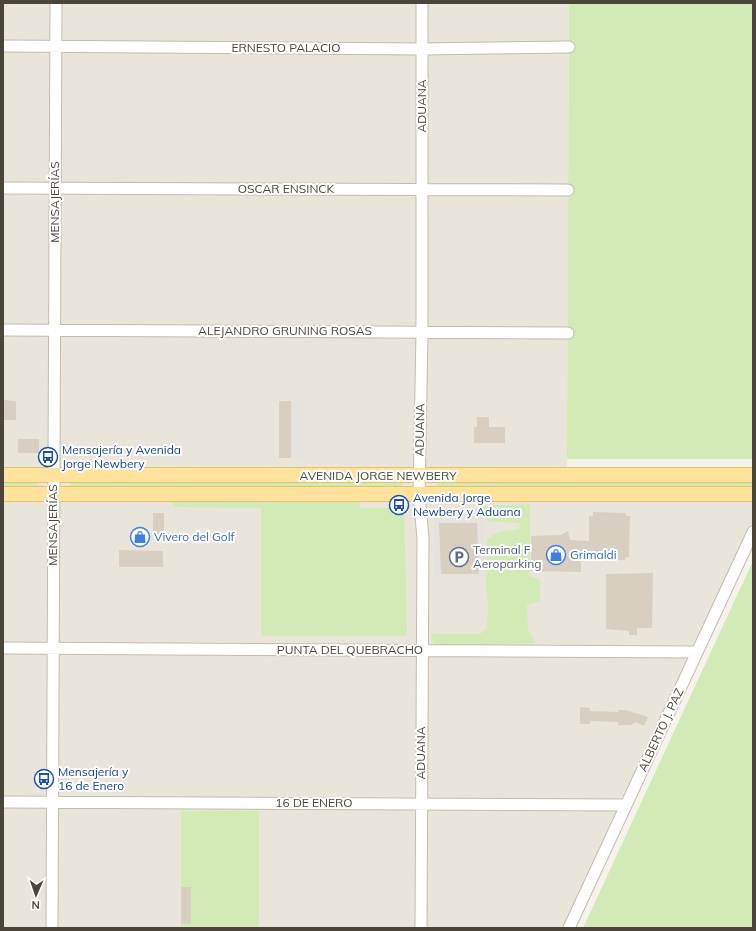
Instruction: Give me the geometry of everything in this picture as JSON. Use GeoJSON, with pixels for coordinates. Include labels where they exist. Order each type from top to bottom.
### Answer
{"type":"FeatureCollection","features":[{"type":"Feature","properties":{"kind":"main road","name":"AVENIDA JORGE NEWBERY"},"geometry":{"type":"LineString","coordinates":[[3,475],[753,475]]}},
{"type":"Feature","properties":{"kind":"main road","name":"AVENIDA JORGE NEWBERY"},"geometry":{"type":"LineString","coordinates":[[3,494],[753,494]]}},
{"type":"Feature","properties":{"kind":"street","name":"MENSAJERÍAS"},"geometry":{"type":"LineString","coordinates":[[52,928],[56,3]]}},
{"type":"Feature","properties":{"kind":"street","name":"ADUANA"},"geometry":{"type":"LineString","coordinates":[[420,928],[423,538],[419,495],[422,332],[422,3]]}},
{"type":"Feature","properties":{"kind":"street","name":"ERNESTO PALACIO"},"geometry":{"type":"LineString","coordinates":[[3,46],[422,49],[569,48]]}},
{"type":"Feature","properties":{"kind":"street","name":"OSCAR ENSINCK"},"geometry":{"type":"LineString","coordinates":[[3,188],[568,190]]}},
{"type":"Feature","properties":{"kind":"street","name":"ALEJANDRO GRUNING ROSAS"},"geometry":{"type":"LineString","coordinates":[[3,330],[568,333]]}},
{"type":"Feature","properties":{"kind":"street","name":"ALBERTO J. PAZ"},"geometry":{"type":"LineString","coordinates":[[569,928],[753,532]]}},
{"type":"Feature","properties":{"kind":"street","name":"PUNTA DEL QUEBRACHO"},"geometry":{"type":"LineString","coordinates":[[3,648],[697,652]]}},
{"type":"Feature","properties":{"kind":"street","name":"16 DE ENERO"},"geometry":{"type":"LineString","coordinates":[[3,802],[626,805]]}},
{"type":"Feature","properties":{"kind":"shaded area"},"geometry":{"type":"Polygon","coordinates":[[[3,3],[569,3],[567,495],[753,494],[753,532],[569,928],[3,928],[3,3]]]}},
{"type":"Feature","properties":{"kind":"shaded area"},"geometry":{"type":"Polygon","coordinates":[[[279,401],[305,401],[304,458],[279,458],[279,401]]]}},
{"type":"Feature","properties":{"kind":"shaded area","name":"Terminal F Aeroparking"},"geometry":{"type":"Polygon","coordinates":[[[484,511],[485,576],[434,576],[433,512],[484,511]]]}},
{"type":"Feature","properties":{"kind":"green space"},"geometry":{"type":"Polygon","coordinates":[[[569,3],[753,3],[753,459],[567,459],[569,3]]]}},
{"type":"Feature","properties":{"kind":"green space"},"geometry":{"type":"Polygon","coordinates":[[[3,480],[37,482],[37,486],[35,489],[3,489],[3,480]]]}},
{"type":"Feature","properties":{"kind":"green space"},"geometry":{"type":"Polygon","coordinates":[[[439,480],[753,482],[753,490],[438,489],[436,482],[439,480]]]}},
{"type":"Feature","properties":{"kind":"green space"},"geometry":{"type":"Polygon","coordinates":[[[70,481],[401,481],[403,486],[401,489],[71,488],[70,481]]]}},
{"type":"Feature","properties":{"kind":"green space"},"geometry":{"type":"Polygon","coordinates":[[[172,498],[361,499],[360,508],[404,508],[407,632],[405,636],[261,636],[261,508],[173,507],[172,498]]]}},
{"type":"Feature","properties":{"kind":"green space"},"geometry":{"type":"Polygon","coordinates":[[[530,504],[530,576],[540,580],[540,601],[527,605],[528,631],[536,643],[434,645],[431,634],[480,634],[487,628],[487,539],[499,532],[519,529],[520,523],[487,521],[483,506],[530,504]]]}},
{"type":"Feature","properties":{"kind":"green space"},"geometry":{"type":"Polygon","coordinates":[[[753,561],[753,928],[583,928],[753,561]]]}},
{"type":"Feature","properties":{"kind":"green space"},"geometry":{"type":"Polygon","coordinates":[[[181,811],[259,811],[259,928],[181,928],[181,811]]]}},
{"type":"Feature","properties":{"kind":"building"},"geometry":{"type":"Polygon","coordinates":[[[3,400],[16,401],[16,420],[3,420],[3,400]]]}},
{"type":"Feature","properties":{"kind":"building"},"geometry":{"type":"Polygon","coordinates":[[[279,401],[291,401],[291,458],[279,458],[279,401]]]}},
{"type":"Feature","properties":{"kind":"building"},"geometry":{"type":"Polygon","coordinates":[[[477,417],[489,417],[489,427],[505,427],[505,443],[474,443],[474,427],[477,427],[477,417]]]}},
{"type":"Feature","properties":{"kind":"building"},"geometry":{"type":"Polygon","coordinates":[[[18,439],[39,439],[39,453],[18,453],[18,439]]]}},
{"type":"Feature","properties":{"kind":"building"},"geometry":{"type":"Polygon","coordinates":[[[593,512],[626,513],[626,516],[630,516],[629,557],[626,557],[625,560],[581,559],[581,572],[531,571],[531,536],[561,535],[568,531],[570,540],[589,541],[589,516],[593,516],[593,512]]]}},
{"type":"Feature","properties":{"kind":"building"},"geometry":{"type":"Polygon","coordinates":[[[153,513],[164,513],[164,537],[153,537],[153,513]]]}},
{"type":"Feature","properties":{"kind":"building"},"geometry":{"type":"Polygon","coordinates":[[[439,523],[477,523],[479,574],[441,574],[439,523]]]}},
{"type":"Feature","properties":{"kind":"building"},"geometry":{"type":"Polygon","coordinates":[[[119,550],[163,551],[163,567],[119,567],[119,550]]]}},
{"type":"Feature","properties":{"kind":"building"},"geometry":{"type":"Polygon","coordinates":[[[653,573],[652,628],[637,628],[637,635],[629,635],[629,631],[606,629],[606,574],[653,573]]]}},
{"type":"Feature","properties":{"kind":"building"},"geometry":{"type":"Polygon","coordinates":[[[580,707],[590,708],[590,711],[618,712],[618,710],[626,710],[648,717],[644,726],[636,722],[631,725],[618,725],[618,722],[590,721],[590,724],[580,724],[580,707]]]}},
{"type":"Feature","properties":{"kind":"building"},"geometry":{"type":"Polygon","coordinates":[[[181,887],[191,887],[191,924],[181,924],[181,887]]]}},
{"type":"Feature","properties":{"kind":"place","name":"Mensajería y Avenida Jorge Newbery"},"geometry":{"type":"Point","coordinates":[48,457]}},
{"type":"Feature","properties":{"kind":"place","name":"Avenida Jorge Newbery y Aduana"},"geometry":{"type":"Point","coordinates":[399,505]}},
{"type":"Feature","properties":{"kind":"place","name":"Vivero del Golf"},"geometry":{"type":"Point","coordinates":[140,537]}},
{"type":"Feature","properties":{"kind":"place","name":"Grimaldi"},"geometry":{"type":"Point","coordinates":[556,555]}},
{"type":"Feature","properties":{"kind":"place","name":"Terminal F Aeroparking"},"geometry":{"type":"Point","coordinates":[459,557]}},
{"type":"Feature","properties":{"kind":"place","name":"Mensajería y 16 de Enero"},"geometry":{"type":"Point","coordinates":[44,779]}}]}
